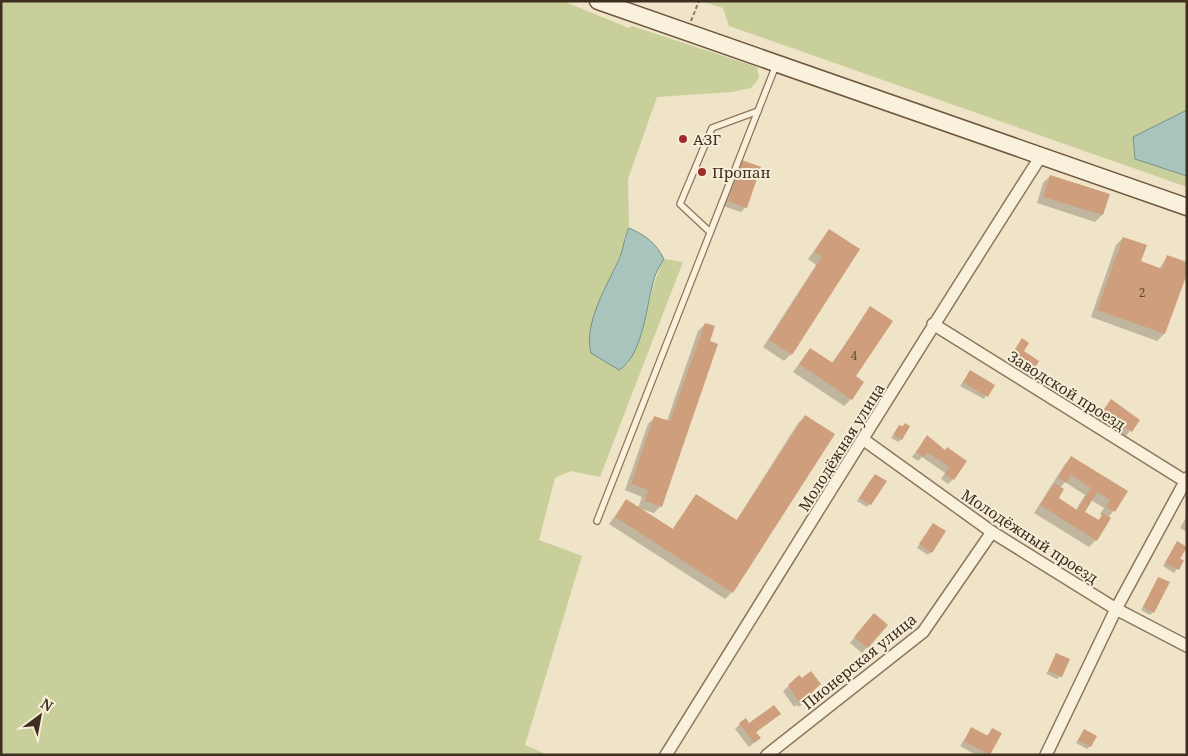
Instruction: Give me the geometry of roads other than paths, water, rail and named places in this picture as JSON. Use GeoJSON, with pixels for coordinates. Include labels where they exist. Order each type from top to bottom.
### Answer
{"type":"FeatureCollection","features":[{"type":"Feature","properties":{"kind":"main road"},"geometry":{"type":"LineString","coordinates":[[598,1],[1187,207]]}},
{"type":"Feature","properties":{"kind":"street","name":"Молодёжная улица"},"geometry":{"type":"LineString","coordinates":[[666,755],[864,440],[933,324],[1041,156]]}},
{"type":"Feature","properties":{"kind":"street","name":"Заводской проезд"},"geometry":{"type":"LineString","coordinates":[[933,324],[1186,480]]}},
{"type":"Feature","properties":{"kind":"street","name":"Молодёжный проезд"},"geometry":{"type":"LineString","coordinates":[[864,440],[992,532],[1116,609],[1187,646]]}},
{"type":"Feature","properties":{"kind":"street"},"geometry":{"type":"LineString","coordinates":[[1046,755],[1116,609],[1186,480]]}},
{"type":"Feature","properties":{"kind":"street","name":"Пионерская улица"},"geometry":{"type":"LineString","coordinates":[[767,755],[923,632],[992,532]]}},
{"type":"Feature","properties":{"kind":"lane"},"geometry":{"type":"LineString","coordinates":[[596,521],[776,64]]}},
{"type":"Feature","properties":{"kind":"lane"},"geometry":{"type":"LineString","coordinates":[[710,232],[680,204],[712,128],[758,111]]}},
{"type":"Feature","properties":{"kind":"water"},"geometry":{"type":"Polygon","coordinates":[[[1187,110],[1187,176],[1135,159],[1133,137],[1187,110]]]}},
{"type":"Feature","properties":{"kind":"water"},"geometry":{"type":"Polygon","coordinates":[[[629,228],[649,240],[664,259],[655,276],[639,341],[634,353],[619,370],[591,353],[589,341],[593,317],[603,291],[620,257],[629,228]]]}},
{"type":"Feature","properties":{"kind":"place","name":"АЗГ"},"geometry":{"type":"Point","coordinates":[683,139]}},
{"type":"Feature","properties":{"kind":"place","name":"Пропан"},"geometry":{"type":"Point","coordinates":[702,172]}}]}
